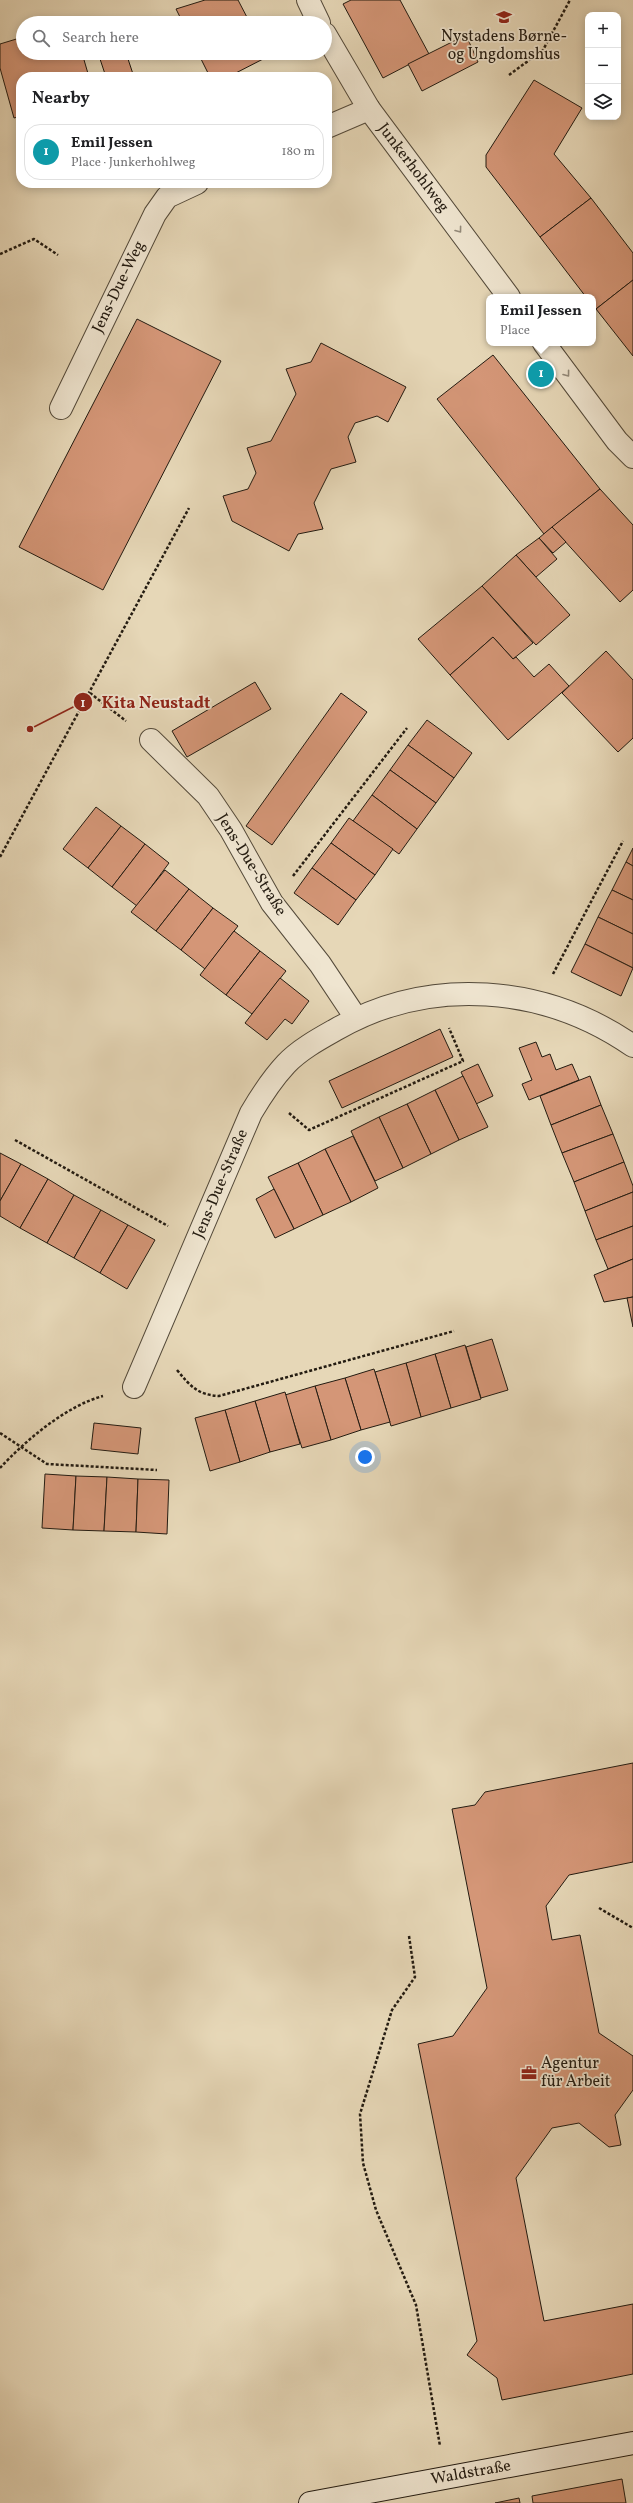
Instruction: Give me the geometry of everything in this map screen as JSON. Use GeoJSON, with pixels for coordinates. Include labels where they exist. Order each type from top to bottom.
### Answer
{"type":"FeatureCollection","features":[{"type":"Feature","properties":{"kind":"street"},"geometry":{"type":"LineString","coordinates":[[308,0],[316,16]]}},
{"type":"Feature","properties":{"kind":"street","name":"Junkerhohlweg"},"geometry":{"type":"LineString","coordinates":[[332,46],[369,109],[507,294]]}},
{"type":"Feature","properties":{"kind":"street"},"geometry":{"type":"LineString","coordinates":[[332,125],[369,109]]}},
{"type":"Feature","properties":{"kind":"street","name":"Jens-Due-Weg"},"geometry":{"type":"LineString","coordinates":[[61,408],[155,214],[167,197],[186,188]]}},
{"type":"Feature","properties":{"kind":"street"},"geometry":{"type":"LineString","coordinates":[[546,346],[617,441],[633,457]]}},
{"type":"Feature","properties":{"kind":"street","name":"Jens-Due-Straße"},"geometry":{"type":"LineString","coordinates":[[151,740],[208,796],[232,830],[272,903],[320,964],[356,1018]]}},
{"type":"Feature","properties":{"kind":"street","name":"Jens-Due-Straße"},"geometry":{"type":"LineString","coordinates":[[134,1387],[250,1113],[264,1090],[287,1063],[314,1042],[356,1018],[399,1002],[434,995],[470,992],[504,995],[540,1002],[608,1029],[633,1046]]}},
{"type":"Feature","properties":{"kind":"street","name":"Waldstraße"},"geometry":{"type":"LineString","coordinates":[[310,2503],[633,2444]]}},
{"type":"Feature","properties":{"kind":"path"},"geometry":{"type":"LineString","coordinates":[[509,75],[543,50],[570,0]]}},
{"type":"Feature","properties":{"kind":"path"},"geometry":{"type":"LineString","coordinates":[[0,254],[34,240],[58,255]]}},
{"type":"Feature","properties":{"kind":"path"},"geometry":{"type":"LineString","coordinates":[[0,857],[189,508]]}},
{"type":"Feature","properties":{"kind":"path"},"geometry":{"type":"LineString","coordinates":[[90,693],[151,740]]}},
{"type":"Feature","properties":{"kind":"path"},"geometry":{"type":"LineString","coordinates":[[272,903],[408,728]]}},
{"type":"Feature","properties":{"kind":"path"},"geometry":{"type":"LineString","coordinates":[[552,978],[623,841]]}},
{"type":"Feature","properties":{"kind":"path"},"geometry":{"type":"LineString","coordinates":[[264,1090],[309,1130],[463,1060],[434,995]]}},
{"type":"Feature","properties":{"kind":"path"},"geometry":{"type":"LineString","coordinates":[[15,1140],[167,1225]]}},
{"type":"Feature","properties":{"kind":"path"},"geometry":{"type":"LineString","coordinates":[[174,1365],[192,1389],[206,1396],[219,1396],[454,1331]]}},
{"type":"Feature","properties":{"kind":"path"},"geometry":{"type":"LineString","coordinates":[[0,1468],[21,1445],[86,1401],[134,1387]]}},
{"type":"Feature","properties":{"kind":"path"},"geometry":{"type":"LineString","coordinates":[[0,1433],[21,1445],[47,1464],[157,1470]]}},
{"type":"Feature","properties":{"kind":"path"},"geometry":{"type":"LineString","coordinates":[[599,1908],[633,1928]]}},
{"type":"Feature","properties":{"kind":"path"},"geometry":{"type":"LineString","coordinates":[[409,1936],[415,1977],[392,2010],[360,2114],[363,2156],[376,2210],[416,2305],[445,2478]]}},
{"type":"Feature","properties":{"kind":"building"},"geometry":{"type":"Polygon","coordinates":[[[205,0],[238,0],[246,16],[180,16],[176,9],[205,0]]]}},
{"type":"Feature","properties":{"kind":"building"},"geometry":{"type":"Polygon","coordinates":[[[351,0],[400,0],[429,54],[383,78],[343,4],[351,0]]]}},
{"type":"Feature","properties":{"kind":"building"},"geometry":{"type":"Polygon","coordinates":[[[466,35],[478,62],[422,91],[408,64],[466,35]]]}},
{"type":"Feature","properties":{"kind":"building"},"geometry":{"type":"Polygon","coordinates":[[[16,39],[16,60],[84,60],[88,72],[16,72],[16,117],[14,118],[0,68],[0,44],[16,39]]]}},
{"type":"Feature","properties":{"kind":"building"},"geometry":{"type":"Polygon","coordinates":[[[100,60],[128,60],[132,72],[104,72],[100,60]]]}},
{"type":"Feature","properties":{"kind":"building"},"geometry":{"type":"Polygon","coordinates":[[[202,60],[261,60],[238,72],[208,72],[202,60]]]}},
{"type":"Feature","properties":{"kind":"building"},"geometry":{"type":"Polygon","coordinates":[[[534,80],[582,108],[554,154],[591,198],[540,237],[486,167],[486,155],[534,80]]]}},
{"type":"Feature","properties":{"kind":"building"},"geometry":{"type":"Polygon","coordinates":[[[591,198],[633,253],[633,280],[596,309],[596,294],[584,294],[540,237],[591,198]]]}},
{"type":"Feature","properties":{"kind":"building"},"geometry":{"type":"Polygon","coordinates":[[[633,280],[633,356],[596,309],[633,280]]]}},
{"type":"Feature","properties":{"kind":"building"},"geometry":{"type":"Polygon","coordinates":[[[137,319],[221,361],[103,590],[19,547],[137,319]]]}},
{"type":"Feature","properties":{"kind":"building"},"geometry":{"type":"Polygon","coordinates":[[[321,343],[406,387],[388,422],[377,416],[355,423],[348,437],[356,462],[331,469],[314,503],[323,529],[298,534],[289,551],[232,521],[223,496],[248,489],[256,473],[247,448],[271,441],[296,394],[286,369],[311,362],[321,343]]]}},
{"type":"Feature","properties":{"kind":"building"},"geometry":{"type":"Polygon","coordinates":[[[493,355],[600,489],[544,534],[437,399],[493,355]]]}},
{"type":"Feature","properties":{"kind":"building"},"geometry":{"type":"Polygon","coordinates":[[[600,489],[633,525],[633,590],[620,602],[552,527],[600,489]]]}},
{"type":"Feature","properties":{"kind":"building"},"geometry":{"type":"Polygon","coordinates":[[[552,527],[566,542],[553,553],[539,538],[552,527]]]}},
{"type":"Feature","properties":{"kind":"building"},"geometry":{"type":"Polygon","coordinates":[[[539,538],[557,559],[536,577],[516,555],[539,538]]]}},
{"type":"Feature","properties":{"kind":"building"},"geometry":{"type":"Polygon","coordinates":[[[516,555],[570,615],[536,645],[482,586],[516,555]]]}},
{"type":"Feature","properties":{"kind":"building"},"geometry":{"type":"Polygon","coordinates":[[[482,586],[533,643],[513,659],[493,637],[450,675],[418,639],[482,586]]]}},
{"type":"Feature","properties":{"kind":"building"},"geometry":{"type":"Polygon","coordinates":[[[493,637],[513,659],[516,657],[534,677],[549,664],[569,686],[508,740],[450,675],[493,637]]]}},
{"type":"Feature","properties":{"kind":"building"},"geometry":{"type":"Polygon","coordinates":[[[606,651],[633,680],[633,738],[618,752],[562,693],[606,651]]]}},
{"type":"Feature","properties":{"kind":"building"},"geometry":{"type":"Polygon","coordinates":[[[255,682],[271,709],[187,757],[172,731],[255,682]]]}},
{"type":"Feature","properties":{"kind":"building"},"geometry":{"type":"Polygon","coordinates":[[[341,693],[367,712],[272,845],[246,826],[341,693]]]}},
{"type":"Feature","properties":{"kind":"building"},"geometry":{"type":"Polygon","coordinates":[[[427,720],[472,753],[454,778],[408,745],[427,720]]]}},
{"type":"Feature","properties":{"kind":"building"},"geometry":{"type":"Polygon","coordinates":[[[408,745],[454,778],[436,803],[390,770],[408,745]]]}},
{"type":"Feature","properties":{"kind":"building"},"geometry":{"type":"Polygon","coordinates":[[[390,770],[436,803],[417,829],[372,795],[390,770]]]}},
{"type":"Feature","properties":{"kind":"building"},"geometry":{"type":"Polygon","coordinates":[[[372,795],[417,829],[399,854],[353,821],[372,795]]]}},
{"type":"Feature","properties":{"kind":"building"},"geometry":{"type":"Polygon","coordinates":[[[96,807],[121,826],[88,868],[63,849],[96,807]]]}},
{"type":"Feature","properties":{"kind":"building"},"geometry":{"type":"Polygon","coordinates":[[[349,818],[393,849],[375,875],[331,843],[349,818]]]}},
{"type":"Feature","properties":{"kind":"building"},"geometry":{"type":"Polygon","coordinates":[[[121,826],[145,844],[112,887],[88,868],[121,826]]]}},
{"type":"Feature","properties":{"kind":"building"},"geometry":{"type":"Polygon","coordinates":[[[331,843],[375,875],[356,900],[312,868],[331,843]]]}},
{"type":"Feature","properties":{"kind":"building"},"geometry":{"type":"Polygon","coordinates":[[[145,844],[169,863],[137,906],[112,887],[145,844]]]}},
{"type":"Feature","properties":{"kind":"building"},"geometry":{"type":"Polygon","coordinates":[[[633,848],[633,866],[626,862],[633,848]]]}},
{"type":"Feature","properties":{"kind":"building"},"geometry":{"type":"Polygon","coordinates":[[[626,862],[633,866],[633,900],[612,890],[626,862]]]}},
{"type":"Feature","properties":{"kind":"building"},"geometry":{"type":"Polygon","coordinates":[[[312,868],[356,900],[338,925],[294,893],[312,868]]]}},
{"type":"Feature","properties":{"kind":"building"},"geometry":{"type":"Polygon","coordinates":[[[165,870],[189,889],[156,931],[131,912],[165,870]]]}},
{"type":"Feature","properties":{"kind":"building"},"geometry":{"type":"Polygon","coordinates":[[[189,889],[213,908],[181,950],[156,931],[189,889]]]}},
{"type":"Feature","properties":{"kind":"building"},"geometry":{"type":"Polygon","coordinates":[[[612,890],[633,900],[633,934],[598,917],[612,890]]]}},
{"type":"Feature","properties":{"kind":"building"},"geometry":{"type":"Polygon","coordinates":[[[213,908],[238,926],[205,969],[181,950],[213,908]]]}},
{"type":"Feature","properties":{"kind":"building"},"geometry":{"type":"Polygon","coordinates":[[[598,917],[633,934],[633,968],[585,944],[598,917]]]}},
{"type":"Feature","properties":{"kind":"building"},"geometry":{"type":"Polygon","coordinates":[[[234,931],[260,951],[226,995],[200,975],[234,931]]]}},
{"type":"Feature","properties":{"kind":"building"},"geometry":{"type":"Polygon","coordinates":[[[585,944],[633,968],[621,996],[571,972],[585,944]]]}},
{"type":"Feature","properties":{"kind":"building"},"geometry":{"type":"Polygon","coordinates":[[[260,951],[286,971],[252,1014],[226,995],[260,951]]]}},
{"type":"Feature","properties":{"kind":"building"},"geometry":{"type":"Polygon","coordinates":[[[280,978],[309,1001],[292,1024],[285,1019],[267,1040],[245,1023],[280,978]]]}},
{"type":"Feature","properties":{"kind":"building"},"geometry":{"type":"Polygon","coordinates":[[[440,1029],[453,1057],[342,1108],[329,1081],[440,1029]]]}},
{"type":"Feature","properties":{"kind":"building"},"geometry":{"type":"Polygon","coordinates":[[[536,1042],[542,1057],[550,1054],[556,1070],[572,1064],[579,1080],[529,1100],[522,1084],[532,1080],[519,1048],[536,1042]]]}},
{"type":"Feature","properties":{"kind":"building"},"geometry":{"type":"Polygon","coordinates":[[[478,1064],[493,1096],[476,1104],[461,1072],[478,1064]]]}},
{"type":"Feature","properties":{"kind":"building"},"geometry":{"type":"Polygon","coordinates":[[[463,1076],[488,1127],[459,1140],[435,1090],[463,1076]]]}},
{"type":"Feature","properties":{"kind":"building"},"geometry":{"type":"Polygon","coordinates":[[[590,1076],[601,1105],[551,1125],[540,1096],[590,1076]]]}},
{"type":"Feature","properties":{"kind":"building"},"geometry":{"type":"Polygon","coordinates":[[[435,1090],[459,1140],[431,1154],[407,1104],[435,1090]]]}},
{"type":"Feature","properties":{"kind":"building"},"geometry":{"type":"Polygon","coordinates":[[[407,1104],[431,1154],[403,1168],[379,1117],[407,1104]]]}},
{"type":"Feature","properties":{"kind":"building"},"geometry":{"type":"Polygon","coordinates":[[[601,1105],[613,1134],[562,1153],[551,1125],[601,1105]]]}},
{"type":"Feature","properties":{"kind":"building"},"geometry":{"type":"Polygon","coordinates":[[[379,1117],[403,1168],[375,1181],[351,1131],[379,1117]]]}},
{"type":"Feature","properties":{"kind":"building"},"geometry":{"type":"Polygon","coordinates":[[[613,1134],[624,1162],[574,1182],[562,1153],[613,1134]]]}},
{"type":"Feature","properties":{"kind":"building"},"geometry":{"type":"Polygon","coordinates":[[[353,1136],[378,1188],[351,1202],[325,1149],[353,1136]]]}},
{"type":"Feature","properties":{"kind":"building"},"geometry":{"type":"Polygon","coordinates":[[[325,1149],[351,1202],[323,1215],[298,1163],[325,1149]]]}},
{"type":"Feature","properties":{"kind":"building"},"geometry":{"type":"Polygon","coordinates":[[[0,1153],[21,1164],[0,1201],[0,1153]]]}},
{"type":"Feature","properties":{"kind":"building"},"geometry":{"type":"Polygon","coordinates":[[[624,1162],[633,1186],[633,1192],[585,1211],[574,1182],[624,1162]]]}},
{"type":"Feature","properties":{"kind":"building"},"geometry":{"type":"Polygon","coordinates":[[[298,1163],[323,1215],[294,1229],[268,1177],[298,1163]]]}},
{"type":"Feature","properties":{"kind":"building"},"geometry":{"type":"Polygon","coordinates":[[[21,1164],[48,1179],[20,1228],[0,1216],[0,1201],[21,1164]]]}},
{"type":"Feature","properties":{"kind":"building"},"geometry":{"type":"Polygon","coordinates":[[[48,1179],[74,1195],[47,1243],[20,1228],[48,1179]]]}},
{"type":"Feature","properties":{"kind":"building"},"geometry":{"type":"Polygon","coordinates":[[[274,1189],[294,1229],[275,1238],[256,1199],[274,1189]]]}},
{"type":"Feature","properties":{"kind":"building"},"geometry":{"type":"Polygon","coordinates":[[[633,1192],[633,1226],[596,1240],[585,1211],[633,1192]]]}},
{"type":"Feature","properties":{"kind":"building"},"geometry":{"type":"Polygon","coordinates":[[[74,1195],[101,1210],[74,1258],[47,1243],[74,1195]]]}},
{"type":"Feature","properties":{"kind":"building"},"geometry":{"type":"Polygon","coordinates":[[[101,1210],[128,1225],[100,1273],[74,1258],[101,1210]]]}},
{"type":"Feature","properties":{"kind":"building"},"geometry":{"type":"Polygon","coordinates":[[[128,1225],[155,1240],[127,1289],[100,1273],[128,1225]]]}},
{"type":"Feature","properties":{"kind":"building"},"geometry":{"type":"Polygon","coordinates":[[[633,1226],[633,1259],[608,1269],[596,1240],[633,1226]]]}},
{"type":"Feature","properties":{"kind":"building"},"geometry":{"type":"Polygon","coordinates":[[[633,1259],[633,1297],[604,1302],[594,1275],[633,1259]]]}},
{"type":"Feature","properties":{"kind":"building"},"geometry":{"type":"Polygon","coordinates":[[[633,1297],[633,1327],[627,1298],[633,1297]]]}},
{"type":"Feature","properties":{"kind":"building"},"geometry":{"type":"Polygon","coordinates":[[[492,1339],[508,1390],[481,1398],[466,1347],[492,1339]]]}},
{"type":"Feature","properties":{"kind":"building"},"geometry":{"type":"Polygon","coordinates":[[[465,1345],[481,1399],[451,1408],[435,1354],[465,1345]]]}},
{"type":"Feature","properties":{"kind":"building"},"geometry":{"type":"Polygon","coordinates":[[[435,1354],[451,1408],[421,1417],[406,1363],[435,1354]]]}},
{"type":"Feature","properties":{"kind":"building"},"geometry":{"type":"Polygon","coordinates":[[[406,1363],[421,1417],[391,1426],[375,1372],[406,1363]]]}},
{"type":"Feature","properties":{"kind":"building"},"geometry":{"type":"Polygon","coordinates":[[[374,1369],[390,1422],[361,1430],[345,1378],[374,1369]]]}},
{"type":"Feature","properties":{"kind":"building"},"geometry":{"type":"Polygon","coordinates":[[[345,1378],[361,1430],[331,1440],[315,1386],[345,1378]]]}},
{"type":"Feature","properties":{"kind":"building"},"geometry":{"type":"Polygon","coordinates":[[[315,1386],[331,1440],[302,1448],[285,1395],[315,1386]]]}},
{"type":"Feature","properties":{"kind":"building"},"geometry":{"type":"Polygon","coordinates":[[[285,1392],[300,1444],[270,1452],[255,1401],[285,1392]]]}},
{"type":"Feature","properties":{"kind":"building"},"geometry":{"type":"Polygon","coordinates":[[[255,1401],[270,1452],[240,1462],[225,1410],[255,1401]]]}},
{"type":"Feature","properties":{"kind":"building"},"geometry":{"type":"Polygon","coordinates":[[[225,1410],[240,1462],[210,1471],[195,1418],[225,1410]]]}},
{"type":"Feature","properties":{"kind":"building"},"geometry":{"type":"Polygon","coordinates":[[[94,1423],[141,1428],[138,1454],[91,1449],[94,1423]]]}},
{"type":"Feature","properties":{"kind":"building"},"geometry":{"type":"Polygon","coordinates":[[[45,1474],[76,1476],[73,1530],[42,1528],[45,1474]]]}},
{"type":"Feature","properties":{"kind":"building"},"geometry":{"type":"Polygon","coordinates":[[[76,1476],[107,1477],[104,1531],[73,1530],[76,1476]]]}},
{"type":"Feature","properties":{"kind":"building"},"geometry":{"type":"Polygon","coordinates":[[[107,1477],[138,1479],[136,1532],[104,1531],[107,1477]]]}},
{"type":"Feature","properties":{"kind":"building"},"geometry":{"type":"Polygon","coordinates":[[[138,1479],[169,1480],[167,1534],[136,1532],[138,1479]]]}},
{"type":"Feature","properties":{"kind":"building","name":"Agentur für Arbeit"},"geometry":{"type":"Polygon","coordinates":[[[633,1763],[633,1862],[569,1875],[546,1906],[552,1940],[580,1935],[599,2033],[633,2056],[633,2090],[615,2115],[621,2145],[609,2147],[579,2123],[552,2128],[516,2178],[544,2321],[633,2304],[633,2374],[502,2400],[497,2378],[467,2355],[477,2341],[418,2044],[453,2036],[487,1988],[452,1809],[475,1805],[485,1792],[633,1763]]]}},
{"type":"Feature","properties":{"kind":"building"},"geometry":{"type":"Polygon","coordinates":[[[622,2479],[626,2503],[533,2503],[532,2496],[622,2479]]]}},
{"type":"Feature","properties":{"kind":"building"},"geometry":{"type":"Polygon","coordinates":[[[519,2498],[520,2503],[495,2503],[519,2498]]]}},
{"type":"Feature","properties":{"kind":"place","name":"Nystadens Børne- og Ungdomshus"},"geometry":{"type":"Point","coordinates":[504,17]}},
{"type":"Feature","properties":{"kind":"place","name":"Emil Jessen"},"geometry":{"type":"Point","coordinates":[541,374]}},
{"type":"Feature","properties":{"kind":"place","name":"Kita Neustadt"},"geometry":{"type":"Point","coordinates":[30,729]}},
{"type":"Feature","properties":{"kind":"place","name":"Agentur für Arbeit"},"geometry":{"type":"Point","coordinates":[529,2073]}}]}
